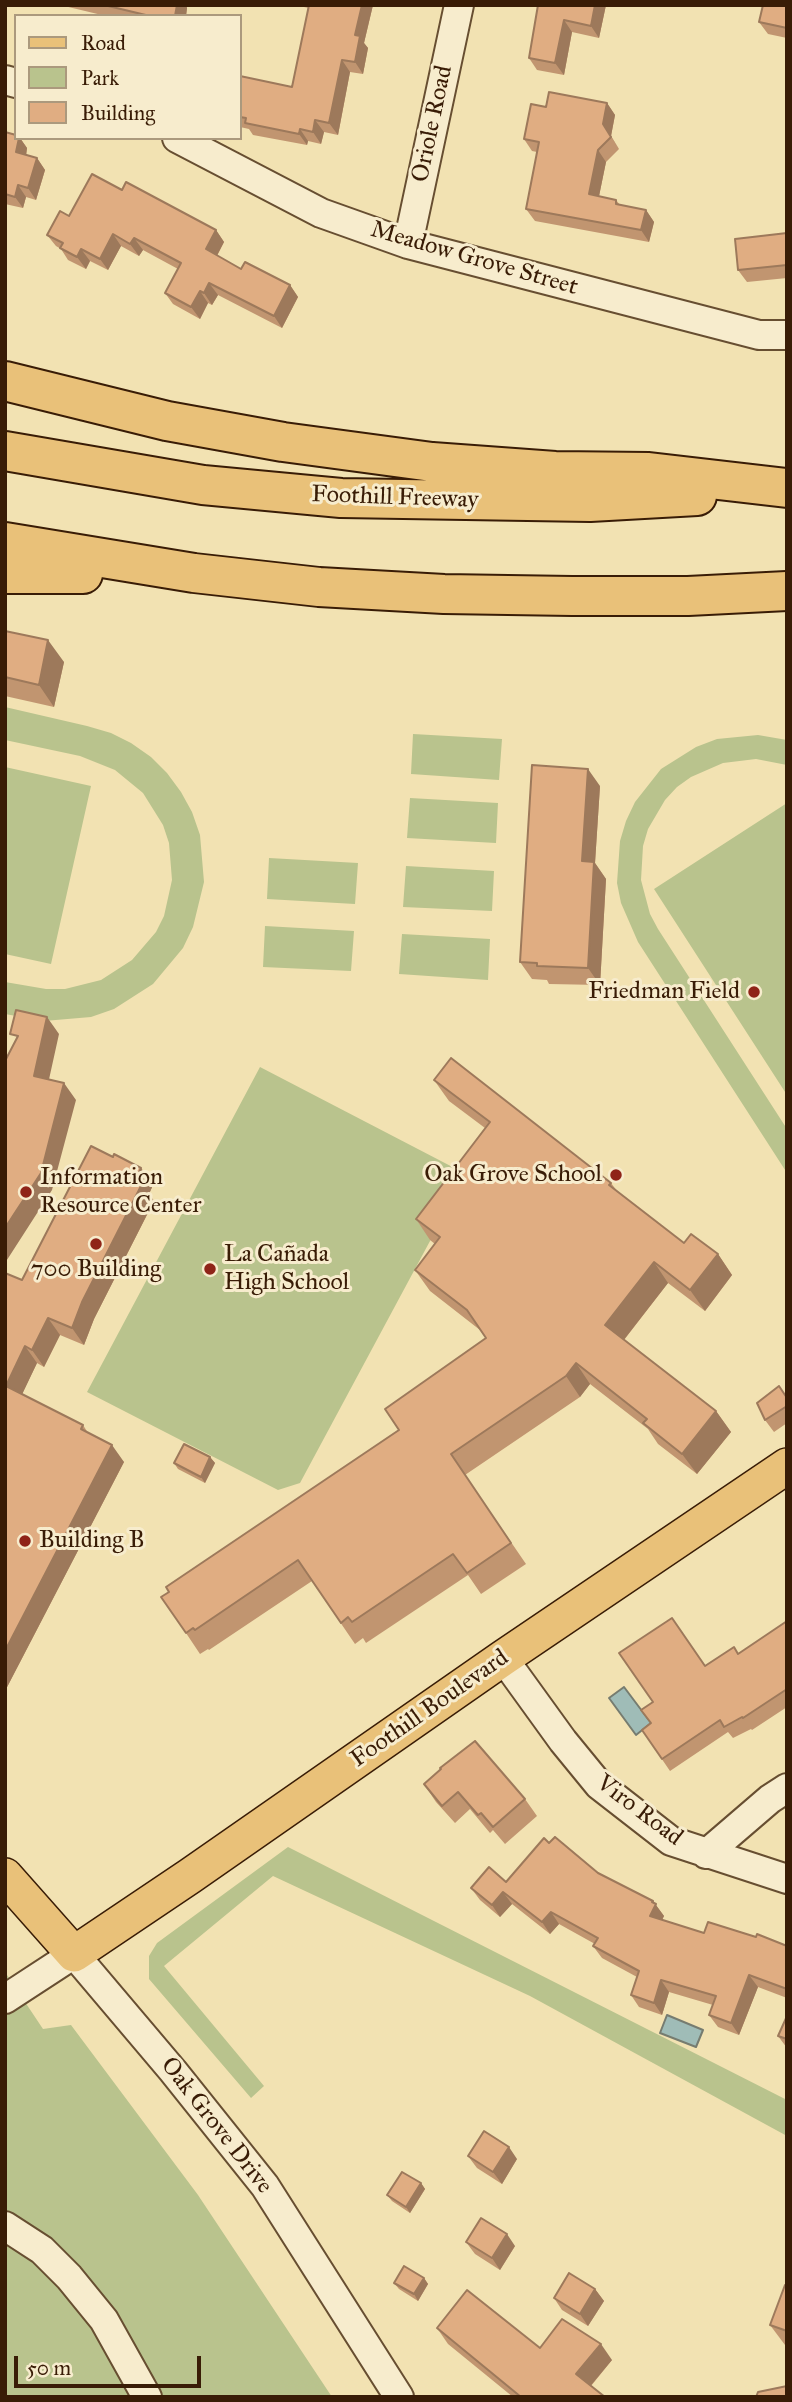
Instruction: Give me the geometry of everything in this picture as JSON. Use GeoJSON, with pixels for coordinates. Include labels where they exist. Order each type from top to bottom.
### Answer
{"type":"FeatureCollection","features":[{"type":"Feature","properties":{"kind":"highway"},"geometry":{"type":"LineString","coordinates":[[5,382],[167,421],[297,444],[432,462],[555,471],[649,472],[787,489]]}},
{"type":"Feature","properties":{"kind":"highway","name":"Foothill Freeway"},"geometry":{"type":"LineString","coordinates":[[5,451],[203,485],[341,498],[590,502],[787,489]]}},
{"type":"Feature","properties":{"kind":"highway"},"geometry":{"type":"LineString","coordinates":[[5,542],[194,573],[319,587],[444,594],[787,599]]}},
{"type":"Feature","properties":{"kind":"highway"},"geometry":{"type":"LineString","coordinates":[[5,574],[194,573]]}},
{"type":"Feature","properties":{"kind":"highway"},"geometry":{"type":"LineString","coordinates":[[688,596],[787,591]]}},
{"type":"Feature","properties":{"kind":"main road","name":"Foothill Boulevard"},"geometry":{"type":"LineString","coordinates":[[75,1954],[503,1658],[787,1466]]}},
{"type":"Feature","properties":{"kind":"main road","name":"Oak Grove Drive"},"geometry":{"type":"LineString","coordinates":[[5,1876],[75,1954]]}},
{"type":"Feature","properties":{"kind":"street","name":"Oriole Road"},"geometry":{"type":"LineString","coordinates":[[408,244],[458,5]]}},
{"type":"Feature","properties":{"kind":"street","name":"Meadow Grove Street"},"geometry":{"type":"LineString","coordinates":[[181,140],[321,213],[408,244],[759,335],[787,335]]}},
{"type":"Feature","properties":{"kind":"street","name":"Viro Road"},"geometry":{"type":"LineString","coordinates":[[503,1658],[563,1741],[599,1785],[671,1841],[787,1879]]}},
{"type":"Feature","properties":{"kind":"street"},"geometry":{"type":"LineString","coordinates":[[706,1854],[770,1799],[787,1788]]}},
{"type":"Feature","properties":{"kind":"street"},"geometry":{"type":"LineString","coordinates":[[5,1999],[75,1954]]}},
{"type":"Feature","properties":{"kind":"street","name":"Oak Grove Drive"},"geometry":{"type":"LineString","coordinates":[[75,1954],[265,2186],[399,2397]]}},
{"type":"Feature","properties":{"kind":"street"},"geometry":{"type":"LineString","coordinates":[[5,2227],[43,2250],[69,2277],[104,2320],[148,2397]]}},
{"type":"Feature","properties":{"kind":"green space"},"geometry":{"type":"Polygon","coordinates":[[[5,707],[87,726],[111,733],[131,743],[167,773],[192,812],[200,835],[204,882],[193,927],[183,948],[153,984],[114,1009],[91,1017],[44,1021],[5,1014],[5,982],[46,989],[65,989],[101,980],[132,960],[156,932],[164,916],[172,880],[169,843],[163,825],[143,793],[115,770],[80,756],[5,740],[5,707]]]}},
{"type":"Feature","properties":{"kind":"green space"},"geometry":{"type":"Polygon","coordinates":[[[413,734],[502,739],[499,780],[411,774],[413,734]]]}},
{"type":"Feature","properties":{"kind":"green space"},"geometry":{"type":"Polygon","coordinates":[[[758,735],[787,740],[787,765],[756,759],[723,763],[691,777],[677,787],[665,800],[648,829],[643,846],[641,880],[650,914],[658,929],[787,1129],[787,1173],[638,942],[621,903],[617,883],[620,841],[626,821],[635,802],[661,769],[696,747],[717,739],[758,735]]]}},
{"type":"Feature","properties":{"kind":"green space"},"geometry":{"type":"Polygon","coordinates":[[[5,767],[91,786],[51,964],[5,954],[5,767]]]}},
{"type":"Feature","properties":{"kind":"green space"},"geometry":{"type":"Polygon","coordinates":[[[410,798],[498,803],[496,843],[407,838],[410,798]]]}},
{"type":"Feature","properties":{"kind":"green space","name":"Friedman Field"},"geometry":{"type":"Polygon","coordinates":[[[787,803],[787,1095],[654,889],[787,803]]]}},
{"type":"Feature","properties":{"kind":"green space"},"geometry":{"type":"Polygon","coordinates":[[[269,858],[358,863],[355,904],[267,899],[269,858]]]}},
{"type":"Feature","properties":{"kind":"green space"},"geometry":{"type":"Polygon","coordinates":[[[406,866],[494,871],[492,911],[403,907],[406,866]]]}},
{"type":"Feature","properties":{"kind":"green space"},"geometry":{"type":"Polygon","coordinates":[[[265,926],[354,931],[351,971],[263,967],[265,926]]]}},
{"type":"Feature","properties":{"kind":"green space"},"geometry":{"type":"Polygon","coordinates":[[[402,934],[490,939],[488,980],[399,974],[402,934]]]}},
{"type":"Feature","properties":{"kind":"green space"},"geometry":{"type":"Polygon","coordinates":[[[260,1067],[466,1174],[300,1483],[278,1490],[87,1392],[260,1067]]]}},
{"type":"Feature","properties":{"kind":"green space"},"geometry":{"type":"Polygon","coordinates":[[[288,1847],[787,2100],[787,2136],[530,1996],[273,1876],[164,1966],[264,2086],[251,2098],[149,1979],[149,1956],[157,1943],[288,1847]]]}},
{"type":"Feature","properties":{"kind":"green space"},"geometry":{"type":"Polygon","coordinates":[[[5,1972],[43,2029],[71,2025],[198,2195],[332,2397],[5,2397],[5,1972]]]}},
{"type":"Feature","properties":{"kind":"water"},"geometry":{"type":"Polygon","coordinates":[[[624,1687],[651,1723],[636,1735],[609,1698],[624,1687]]]}},
{"type":"Feature","properties":{"kind":"water"},"geometry":{"type":"Polygon","coordinates":[[[667,2015],[703,2030],[696,2047],[660,2033],[667,2015]]]}},
{"type":"Feature","properties":{"kind":"building"},"geometry":{"type":"Polygon","coordinates":[[[104,5],[177,5],[175,14],[142,14],[104,5]]]}},
{"type":"Feature","properties":{"kind":"building"},"geometry":{"type":"Polygon","coordinates":[[[309,5],[362,5],[355,35],[360,36],[355,62],[342,60],[329,123],[315,120],[313,132],[300,129],[299,134],[245,123],[246,118],[242,117],[242,76],[292,87],[309,5]]]}},
{"type":"Feature","properties":{"kind":"building"},"geometry":{"type":"Polygon","coordinates":[[[538,5],[595,5],[591,26],[564,20],[555,63],[529,58],[538,5]]]}},
{"type":"Feature","properties":{"kind":"building"},"geometry":{"type":"Polygon","coordinates":[[[763,5],[787,5],[787,28],[759,22],[763,5]]]}},
{"type":"Feature","properties":{"kind":"building"},"geometry":{"type":"Polygon","coordinates":[[[549,92],[607,103],[603,124],[611,137],[598,150],[589,194],[616,200],[616,204],[646,210],[641,230],[526,209],[539,142],[524,139],[531,104],[546,107],[549,92]]]}},
{"type":"Feature","properties":{"kind":"building"},"geometry":{"type":"Polygon","coordinates":[[[5,132],[14,134],[14,140],[19,140],[16,152],[37,158],[28,188],[18,185],[15,197],[5,194],[5,132]]]}},
{"type":"Feature","properties":{"kind":"building"},"geometry":{"type":"Polygon","coordinates":[[[92,174],[122,190],[126,182],[216,230],[206,249],[241,269],[245,262],[290,285],[274,316],[209,283],[204,293],[200,291],[191,307],[165,293],[181,263],[134,238],[130,244],[113,234],[100,259],[81,249],[77,257],[60,248],[63,243],[47,235],[60,211],[69,216],[92,174]]]}},
{"type":"Feature","properties":{"kind":"building"},"geometry":{"type":"Polygon","coordinates":[[[787,233],[787,265],[738,270],[735,239],[787,233]]]}},
{"type":"Feature","properties":{"kind":"building"},"geometry":{"type":"Polygon","coordinates":[[[5,631],[48,640],[39,685],[5,677],[5,631]]]}},
{"type":"Feature","properties":{"kind":"building"},"geometry":{"type":"Polygon","coordinates":[[[532,765],[588,769],[582,861],[594,862],[588,968],[537,966],[537,963],[520,962],[532,765]]]}},
{"type":"Feature","properties":{"kind":"building","name":"Information Resource Center"},"geometry":{"type":"Polygon","coordinates":[[[16,1010],[47,1017],[34,1076],[64,1083],[41,1173],[5,1228],[5,1061],[18,1036],[10,1034],[16,1010]]]}},
{"type":"Feature","properties":{"kind":"building"},"geometry":{"type":"Polygon","coordinates":[[[451,1058],[684,1243],[691,1234],[718,1254],[690,1290],[654,1262],[605,1325],[716,1411],[682,1454],[643,1423],[647,1419],[576,1363],[566,1376],[451,1454],[511,1543],[467,1573],[453,1554],[352,1622],[348,1617],[341,1623],[298,1560],[195,1630],[193,1628],[186,1633],[161,1597],[169,1592],[166,1587],[399,1430],[385,1409],[486,1338],[467,1310],[415,1270],[440,1237],[416,1219],[490,1122],[434,1080],[451,1058]]]}},
{"type":"Feature","properties":{"kind":"building"},"geometry":{"type":"Polygon","coordinates":[[[91,1146],[141,1168],[135,1181],[142,1184],[82,1302],[72,1328],[48,1318],[32,1350],[25,1346],[6,1386],[83,1425],[81,1429],[112,1445],[5,1651],[5,1273],[22,1280],[91,1146]]]}},
{"type":"Feature","properties":{"kind":"building"},"geometry":{"type":"Polygon","coordinates":[[[779,1386],[787,1398],[787,1406],[765,1420],[757,1403],[779,1386]]]}},
{"type":"Feature","properties":{"kind":"building"},"geometry":{"type":"Polygon","coordinates":[[[184,1444],[210,1457],[201,1477],[174,1463],[184,1444]]]}},
{"type":"Feature","properties":{"kind":"building"},"geometry":{"type":"Polygon","coordinates":[[[672,1618],[705,1666],[734,1647],[738,1654],[787,1621],[787,1689],[743,1718],[724,1727],[720,1720],[662,1759],[642,1730],[651,1723],[641,1710],[653,1702],[619,1653],[672,1618]]]}},
{"type":"Feature","properties":{"kind":"building"},"geometry":{"type":"Polygon","coordinates":[[[475,1741],[525,1799],[493,1827],[481,1813],[478,1815],[458,1792],[442,1806],[424,1784],[475,1741]]]}},
{"type":"Feature","properties":{"kind":"building"},"geometry":{"type":"Polygon","coordinates":[[[555,1837],[598,1873],[653,1901],[656,1904],[650,1916],[704,1933],[708,1922],[756,1937],[757,1934],[787,1946],[787,1989],[749,1975],[731,2023],[709,2015],[716,1996],[661,1980],[654,2003],[631,1995],[639,1971],[593,1946],[598,1938],[551,1912],[542,1922],[503,1892],[492,1905],[471,1888],[489,1867],[506,1882],[544,1838],[549,1843],[555,1837]]]}},
{"type":"Feature","properties":{"kind":"building"},"geometry":{"type":"Polygon","coordinates":[[[787,2016],[787,2039],[778,2036],[787,2016]]]}},
{"type":"Feature","properties":{"kind":"building"},"geometry":{"type":"Polygon","coordinates":[[[484,2131],[509,2147],[493,2172],[468,2156],[484,2131]]]}},
{"type":"Feature","properties":{"kind":"building"},"geometry":{"type":"Polygon","coordinates":[[[402,2172],[421,2183],[406,2207],[387,2195],[402,2172]]]}},
{"type":"Feature","properties":{"kind":"building"},"geometry":{"type":"Polygon","coordinates":[[[481,2218],[507,2234],[492,2258],[466,2242],[481,2218]]]}},
{"type":"Feature","properties":{"kind":"building"},"geometry":{"type":"Polygon","coordinates":[[[404,2266],[424,2278],[414,2294],[394,2283],[404,2266]]]}},
{"type":"Feature","properties":{"kind":"building"},"geometry":{"type":"Polygon","coordinates":[[[569,2273],[595,2289],[580,2314],[554,2298],[569,2273]]]}},
{"type":"Feature","properties":{"kind":"building"},"geometry":{"type":"Polygon","coordinates":[[[785,2285],[787,2286],[787,2331],[770,2325],[785,2285]]]}},
{"type":"Feature","properties":{"kind":"building"},"geometry":{"type":"Polygon","coordinates":[[[467,2290],[540,2348],[562,2319],[601,2344],[576,2374],[605,2397],[521,2397],[437,2328],[467,2290]]]}},
{"type":"Feature","properties":{"kind":"building"},"geometry":{"type":"Polygon","coordinates":[[[787,2386],[787,2397],[756,2397],[758,2392],[787,2386]]]}},
{"type":"Feature","properties":{"kind":"place","name":"Friedman Field"},"geometry":{"type":"Point","coordinates":[754,992]}},
{"type":"Feature","properties":{"kind":"place","name":"Oak Grove School"},"geometry":{"type":"Point","coordinates":[616,1175]}},
{"type":"Feature","properties":{"kind":"place","name":"Information Resource Center"},"geometry":{"type":"Point","coordinates":[26,1192]}},
{"type":"Feature","properties":{"kind":"place","name":"700 Building"},"geometry":{"type":"Point","coordinates":[96,1244]}},
{"type":"Feature","properties":{"kind":"place","name":"La Cañada High School"},"geometry":{"type":"Point","coordinates":[210,1269]}},
{"type":"Feature","properties":{"kind":"place","name":"Building B"},"geometry":{"type":"Point","coordinates":[25,1541]}}]}
